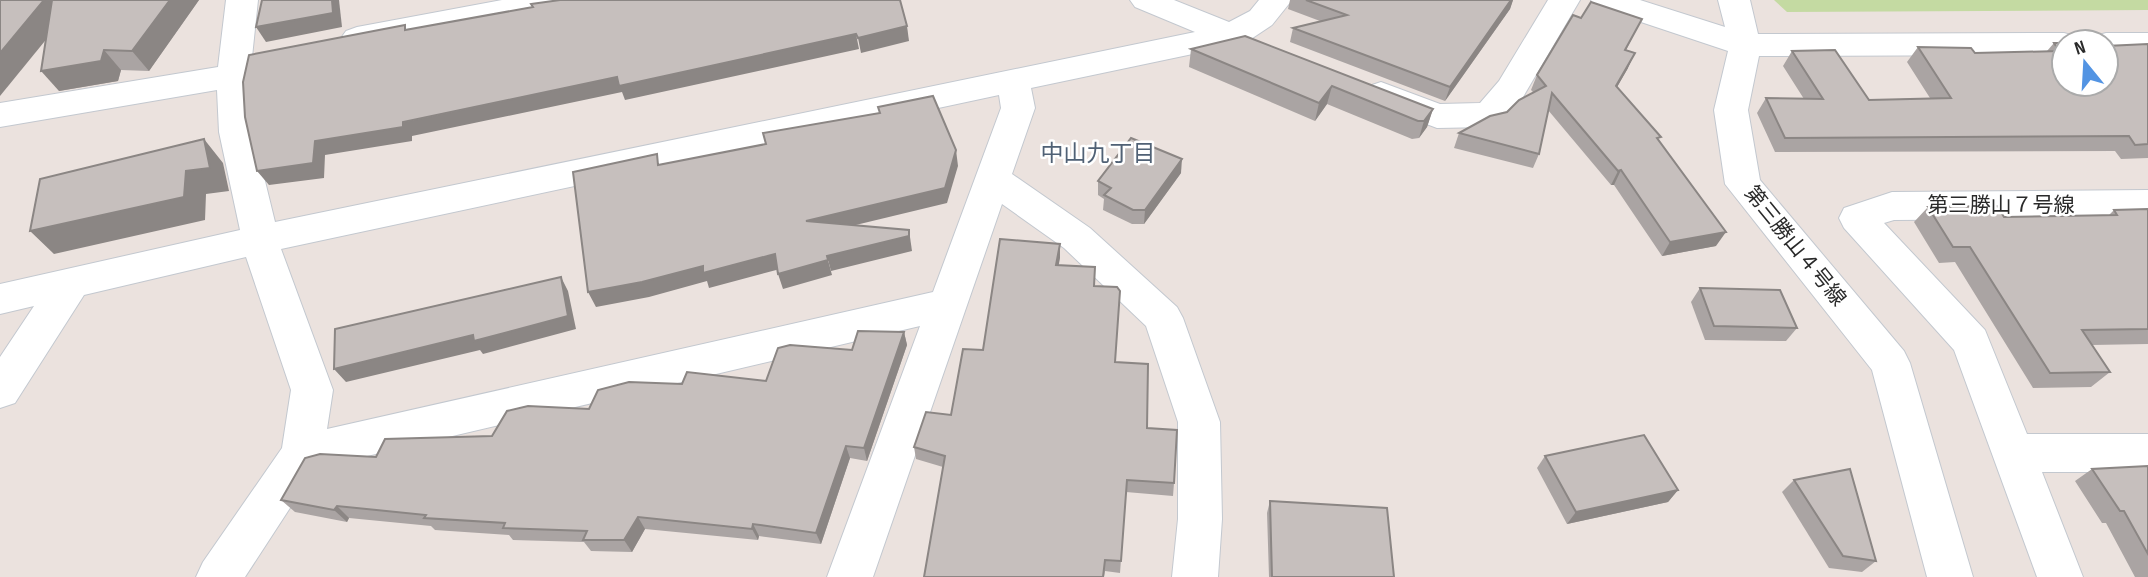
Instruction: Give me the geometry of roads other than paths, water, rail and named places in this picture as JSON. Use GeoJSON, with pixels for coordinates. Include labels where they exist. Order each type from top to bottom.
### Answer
{"type":"FeatureCollection","features":[{"type":"Feature","properties":{"kind":"street"},"geometry":{"type":"LineString","coordinates":[[219,577],[302,453],[312,390],[264,256],[236,132],[243,64],[242,0]]}},
{"type":"Feature","properties":{"kind":"street"},"geometry":{"type":"LineString","coordinates":[[328,43],[554,0]]}},
{"type":"Feature","properties":{"kind":"street"},"geometry":{"type":"LineString","coordinates":[[1146,0],[1268,49]]}},
{"type":"Feature","properties":{"kind":"street"},"geometry":{"type":"LineString","coordinates":[[0,299],[261,239],[1231,35],[1261,18],[1276,0]]}},
{"type":"Feature","properties":{"kind":"street"},"geometry":{"type":"LineString","coordinates":[[1353,84],[1437,116],[1489,115],[1511,89],[1564,0]]}},
{"type":"Feature","properties":{"kind":"street"},"geometry":{"type":"LineString","coordinates":[[1607,0],[1745,45],[2050,44]]}},
{"type":"Feature","properties":{"kind":"street"},"geometry":{"type":"LineString","coordinates":[[1734,0],[1745,45]]}},
{"type":"Feature","properties":{"kind":"street"},"geometry":{"type":"LineString","coordinates":[[2120,44],[2148,44]]}},
{"type":"Feature","properties":{"kind":"street","name":"第三勝山４号線"},"geometry":{"type":"LineString","coordinates":[[1745,45],[1731,110],[1743,184],[1890,363],[1950,577]]}},
{"type":"Feature","properties":{"kind":"street"},"geometry":{"type":"LineString","coordinates":[[0,115],[243,64]]}},
{"type":"Feature","properties":{"kind":"street"},"geometry":{"type":"LineString","coordinates":[[850,577],[1018,108],[1013,82]]}},
{"type":"Feature","properties":{"kind":"street"},"geometry":{"type":"LineString","coordinates":[[992,179],[1077,238],[1163,318],[1199,422],[1199,519],[1195,577]]}},
{"type":"Feature","properties":{"kind":"street","name":"第三勝山７号線"},"geometry":{"type":"LineString","coordinates":[[2015,453],[1971,342],[1857,218],[1892,206],[2148,204]]}},
{"type":"Feature","properties":{"kind":"street"},"geometry":{"type":"LineString","coordinates":[[0,391],[71,283]]}},
{"type":"Feature","properties":{"kind":"street"},"geometry":{"type":"LineString","coordinates":[[302,453],[949,304]]}},
{"type":"Feature","properties":{"kind":"street"},"geometry":{"type":"LineString","coordinates":[[2060,577],[2015,453],[2148,453]]}},
{"type":"Feature","properties":{"kind":"district","name":"中山九丁目"},"geometry":{"type":"Point","coordinates":[1098,154]}}]}
